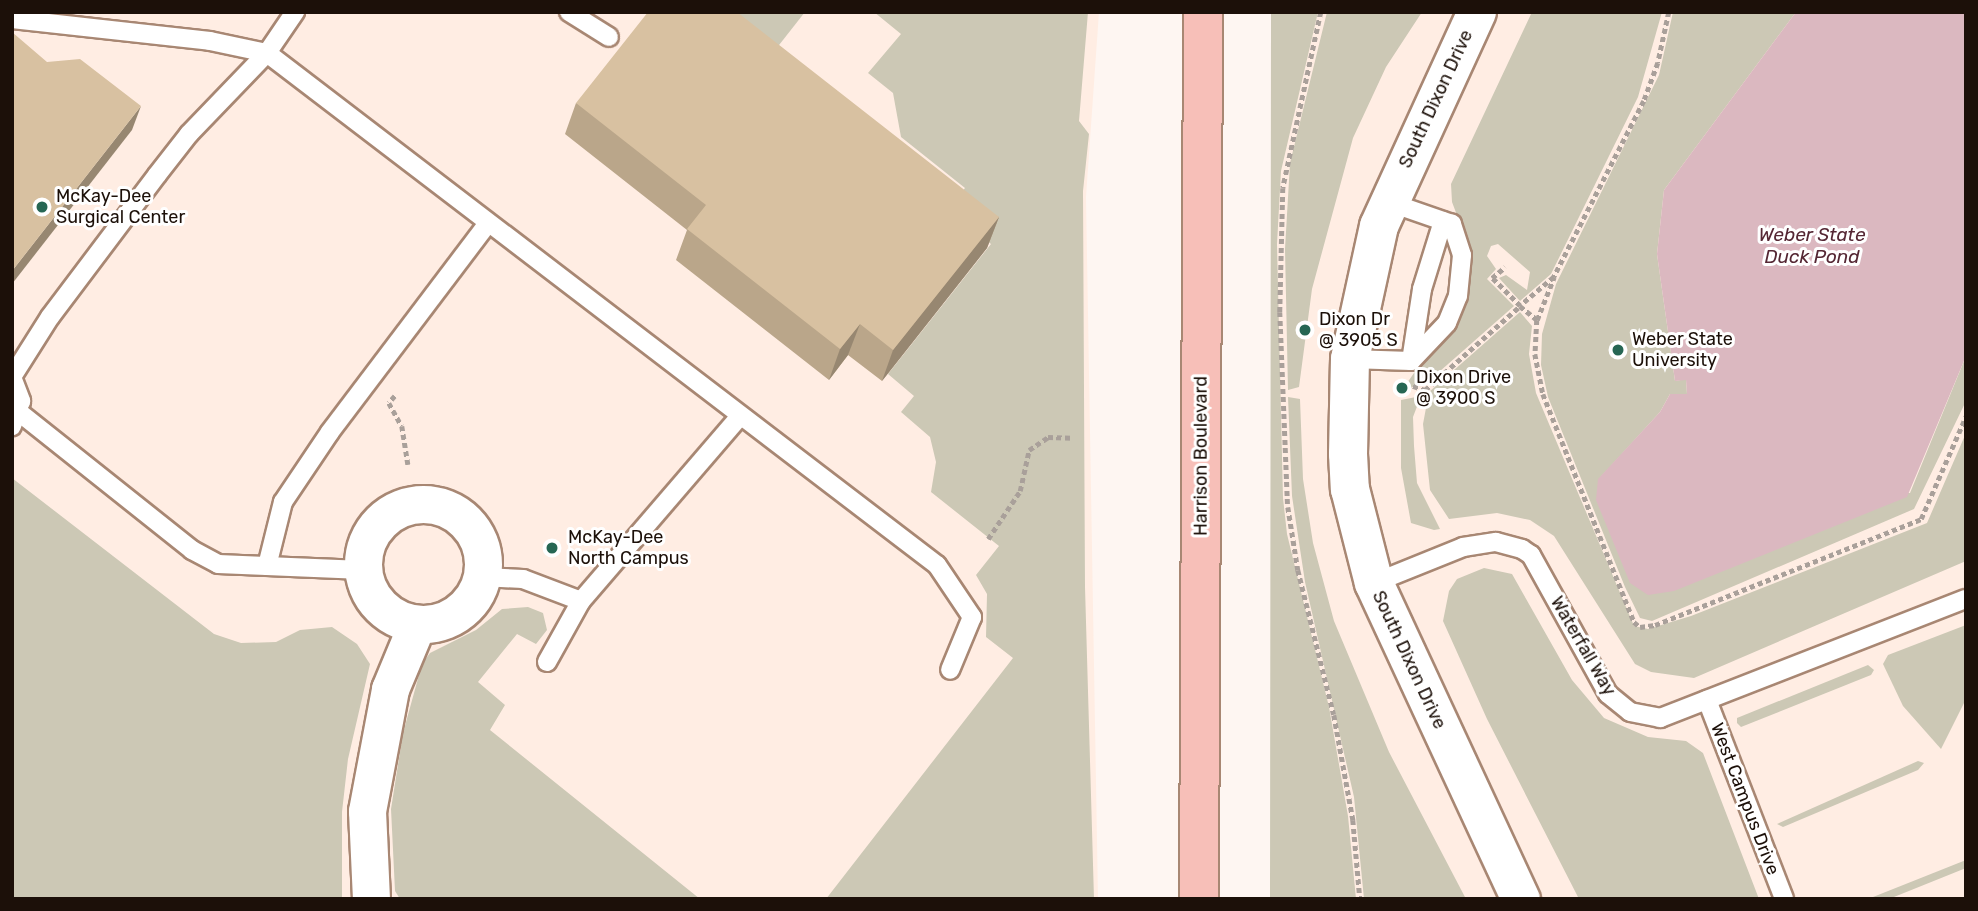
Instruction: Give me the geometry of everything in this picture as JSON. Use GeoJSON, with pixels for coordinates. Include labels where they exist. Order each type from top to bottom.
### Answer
{"type":"FeatureCollection","features":[{"type":"Feature","properties":{"kind":"main road","name":"Harrison Boulevard"},"geometry":{"type":"LineString","coordinates":[[1199,899],[1203,12]]}},
{"type":"Feature","properties":{"kind":"street","name":"South Dixon Drive"},"geometry":{"type":"LineString","coordinates":[[1477,12],[1388,202],[1367,269],[1350,359],[1350,489],[1374,583],[1521,899]]}},
{"type":"Feature","properties":{"kind":"street"},"geometry":{"type":"LineString","coordinates":[[417,504],[436,505],[468,524],[479,540],[482,577],[476,593],[458,612],[434,624],[417,624],[380,607],[368,590],[363,570],[367,543],[382,519],[417,504]]}},
{"type":"Feature","properties":{"kind":"street"},"geometry":{"type":"LineString","coordinates":[[371,899],[367,811],[390,689],[417,624]]}},
{"type":"Feature","properties":{"kind":"lane"},"geometry":{"type":"LineString","coordinates":[[295,12],[267,53],[189,134],[50,317],[12,377],[22,401],[16,420],[192,550],[218,564],[363,570]]}},
{"type":"Feature","properties":{"kind":"lane"},"geometry":{"type":"LineString","coordinates":[[569,12],[609,37]]}},
{"type":"Feature","properties":{"kind":"lane"},"geometry":{"type":"LineString","coordinates":[[12,19],[210,41],[267,53],[937,565],[972,617],[950,670]]}},
{"type":"Feature","properties":{"kind":"lane"},"geometry":{"type":"LineString","coordinates":[[1350,359],[1411,361],[1447,323],[1458,296],[1462,255],[1452,224],[1388,202]]}},
{"type":"Feature","properties":{"kind":"lane"},"geometry":{"type":"LineString","coordinates":[[1411,361],[1422,289],[1443,221]]}},
{"type":"Feature","properties":{"kind":"lane"},"geometry":{"type":"LineString","coordinates":[[267,566],[283,502],[338,421],[488,223]]}},
{"type":"Feature","properties":{"kind":"lane"},"geometry":{"type":"LineString","coordinates":[[547,662],[581,601],[740,417]]}},
{"type":"Feature","properties":{"kind":"lane","name":"Waterfall Way"},"geometry":{"type":"LineString","coordinates":[[1374,583],[1464,547],[1511,544],[1531,555],[1617,704],[1630,712],[1660,718],[1966,599]]}},
{"type":"Feature","properties":{"kind":"lane"},"geometry":{"type":"LineString","coordinates":[[482,577],[523,579],[581,601]]}},
{"type":"Feature","properties":{"kind":"lane","name":"West Campus Drive"},"geometry":{"type":"LineString","coordinates":[[1707,700],[1784,899]]}},
{"type":"Feature","properties":{"kind":"path"},"geometry":{"type":"LineString","coordinates":[[1321,12],[1293,128],[1282,198],[1280,312],[1288,507],[1339,741],[1353,820],[1360,899]]}},
{"type":"Feature","properties":{"kind":"path"},"geometry":{"type":"LineString","coordinates":[[1669,12],[1658,63],[1644,101],[1554,277],[1537,320],[1535,354],[1543,394],[1630,616],[1640,626],[1654,625],[1921,519],[1966,416]]}},
{"type":"Feature","properties":{"kind":"path"},"geometry":{"type":"LineString","coordinates":[[1505,267],[1492,278],[1537,320]]}},
{"type":"Feature","properties":{"kind":"path"},"geometry":{"type":"LineString","coordinates":[[1425,390],[1554,277]]}},
{"type":"Feature","properties":{"kind":"path"},"geometry":{"type":"LineString","coordinates":[[395,396],[389,404],[402,426],[408,465]]}},
{"type":"Feature","properties":{"kind":"path"},"geometry":{"type":"LineString","coordinates":[[988,539],[1020,491],[1029,450],[1048,437],[1072,438]]}},
{"type":"Feature","properties":{"kind":"shaded area","name":"McKay-Dee North Campus"},"geometry":{"type":"Polygon","coordinates":[[[12,12],[1099,12],[1086,197],[1098,899],[12,899],[12,12]]]}},
{"type":"Feature","properties":{"kind":"shaded area"},"geometry":{"type":"Polygon","coordinates":[[[718,12],[805,12],[772,54],[718,12]]]}},
{"type":"Feature","properties":{"kind":"shaded area"},"geometry":{"type":"Polygon","coordinates":[[[874,12],[1088,12],[1079,121],[1089,134],[1083,191],[1085,587],[1094,899],[826,899],[1013,658],[986,637],[987,594],[976,575],[999,546],[931,492],[936,462],[930,437],[901,412],[914,396],[888,374],[991,244],[948,209],[965,188],[901,137],[893,93],[868,73],[901,34],[874,12]]]}},
{"type":"Feature","properties":{"kind":"shaded area","name":"Weber State University"},"geometry":{"type":"Polygon","coordinates":[[[1271,12],[1966,12],[1966,899],[1271,899],[1271,12]]]}},
{"type":"Feature","properties":{"kind":"shaded area"},"geometry":{"type":"Polygon","coordinates":[[[1271,12],[1318,12],[1281,171],[1277,244],[1283,498],[1287,534],[1329,707],[1348,816],[1356,899],[1270,899],[1271,12]]]}},
{"type":"Feature","properties":{"kind":"shaded area"},"geometry":{"type":"Polygon","coordinates":[[[1327,12],[1422,12],[1386,67],[1353,138],[1312,289],[1299,387],[1288,390],[1285,249],[1290,163],[1327,12]]]}},
{"type":"Feature","properties":{"kind":"shaded area"},"geometry":{"type":"Polygon","coordinates":[[[1532,12],[1662,12],[1638,97],[1551,274],[1520,301],[1499,278],[1506,275],[1527,290],[1530,272],[1498,244],[1491,246],[1487,256],[1496,269],[1487,279],[1514,306],[1439,372],[1411,388],[1405,386],[1454,330],[1466,304],[1472,255],[1452,202],[1451,184],[1532,12]]]}},
{"type":"Feature","properties":{"kind":"shaded area"},"geometry":{"type":"Polygon","coordinates":[[[1673,12],[1796,12],[1664,190],[1657,254],[1675,381],[1686,379],[1687,394],[1670,394],[1660,412],[1598,480],[1910,493],[1966,356],[1966,401],[1914,509],[1652,621],[1640,618],[1625,587],[1548,397],[1541,365],[1542,334],[1556,284],[1659,75],[1673,12]]]}},
{"type":"Feature","properties":{"kind":"shaded area"},"geometry":{"type":"Polygon","coordinates":[[[1520,312],[1532,326],[1529,354],[1536,393],[1634,626],[1648,629],[1691,616],[1927,523],[1966,433],[1966,561],[1694,678],[1651,672],[1635,664],[1554,536],[1530,520],[1497,513],[1449,519],[1430,490],[1423,424],[1429,392],[1520,312]]]}},
{"type":"Feature","properties":{"kind":"shaded area"},"geometry":{"type":"Polygon","coordinates":[[[1421,396],[1413,417],[1417,483],[1440,529],[1434,530],[1411,523],[1401,468],[1401,400],[1421,396]]]}},
{"type":"Feature","properties":{"kind":"shaded area"},"geometry":{"type":"Polygon","coordinates":[[[1288,397],[1300,399],[1303,479],[1313,543],[1334,621],[1389,752],[1466,899],[1364,899],[1354,797],[1305,582],[1292,496],[1288,397]]]}},
{"type":"Feature","properties":{"kind":"shaded area"},"geometry":{"type":"Polygon","coordinates":[[[12,478],[214,634],[241,643],[276,642],[300,630],[332,627],[357,644],[370,664],[348,759],[342,812],[342,899],[12,899],[12,478]]]}},
{"type":"Feature","properties":{"kind":"shaded area"},"geometry":{"type":"Polygon","coordinates":[[[1484,568],[1512,574],[1572,680],[1604,718],[1648,737],[1686,741],[1703,753],[1759,899],[1579,899],[1487,719],[1443,621],[1449,591],[1457,579],[1484,568]]]}},
{"type":"Feature","properties":{"kind":"shaded area"},"geometry":{"type":"Polygon","coordinates":[[[528,607],[543,613],[547,630],[536,644],[517,634],[478,682],[505,705],[490,730],[700,899],[400,899],[395,891],[391,809],[403,733],[422,664],[430,653],[476,630],[502,609],[528,607]]]}},
{"type":"Feature","properties":{"kind":"shaded area"},"geometry":{"type":"Polygon","coordinates":[[[1966,625],[1966,699],[1941,749],[1903,706],[1883,664],[1888,655],[1966,625]]]}},
{"type":"Feature","properties":{"kind":"shaded area"},"geometry":{"type":"Polygon","coordinates":[[[1868,665],[1874,670],[1871,675],[1741,727],[1737,723],[1737,718],[1868,665]]]}},
{"type":"Feature","properties":{"kind":"shaded area"},"geometry":{"type":"Polygon","coordinates":[[[1918,761],[1924,763],[1918,770],[1783,827],[1777,824],[1918,761]]]}},
{"type":"Feature","properties":{"kind":"shaded area"},"geometry":{"type":"Polygon","coordinates":[[[1966,860],[1966,868],[1889,899],[1868,899],[1966,860]]]}},
{"type":"Feature","properties":{"kind":"water","name":"Weber State Duck Pond"},"geometry":{"type":"Polygon","coordinates":[[[1796,12],[1966,12],[1966,356],[1907,497],[1674,591],[1648,595],[1630,583],[1596,500],[1598,479],[1660,412],[1670,394],[1687,394],[1686,380],[1675,381],[1657,254],[1664,190],[1796,12]]]}},
{"type":"Feature","properties":{"kind":"building"},"geometry":{"type":"Polygon","coordinates":[[[648,12],[737,12],[999,217],[893,350],[860,324],[840,349],[687,229],[706,205],[576,103],[648,12]]]}},
{"type":"Feature","properties":{"kind":"building","name":"McKay-Dee Surgical Center"},"geometry":{"type":"Polygon","coordinates":[[[12,32],[47,62],[80,59],[141,106],[12,271],[12,32]]]}},
{"type":"Feature","properties":{"kind":"place","name":"McKay-Dee Surgical Center"},"geometry":{"type":"Point","coordinates":[42,207]}},
{"type":"Feature","properties":{"kind":"place","name":"Dixon Dr @ 3905 S"},"geometry":{"type":"Point","coordinates":[1305,330]}},
{"type":"Feature","properties":{"kind":"place","name":"Weber State University"},"geometry":{"type":"Point","coordinates":[1618,350]}},
{"type":"Feature","properties":{"kind":"place","name":"Dixon Drive @ 3900 S"},"geometry":{"type":"Point","coordinates":[1402,388]}},
{"type":"Feature","properties":{"kind":"place","name":"McKay-Dee North Campus"},"geometry":{"type":"Point","coordinates":[552,548]}}]}
